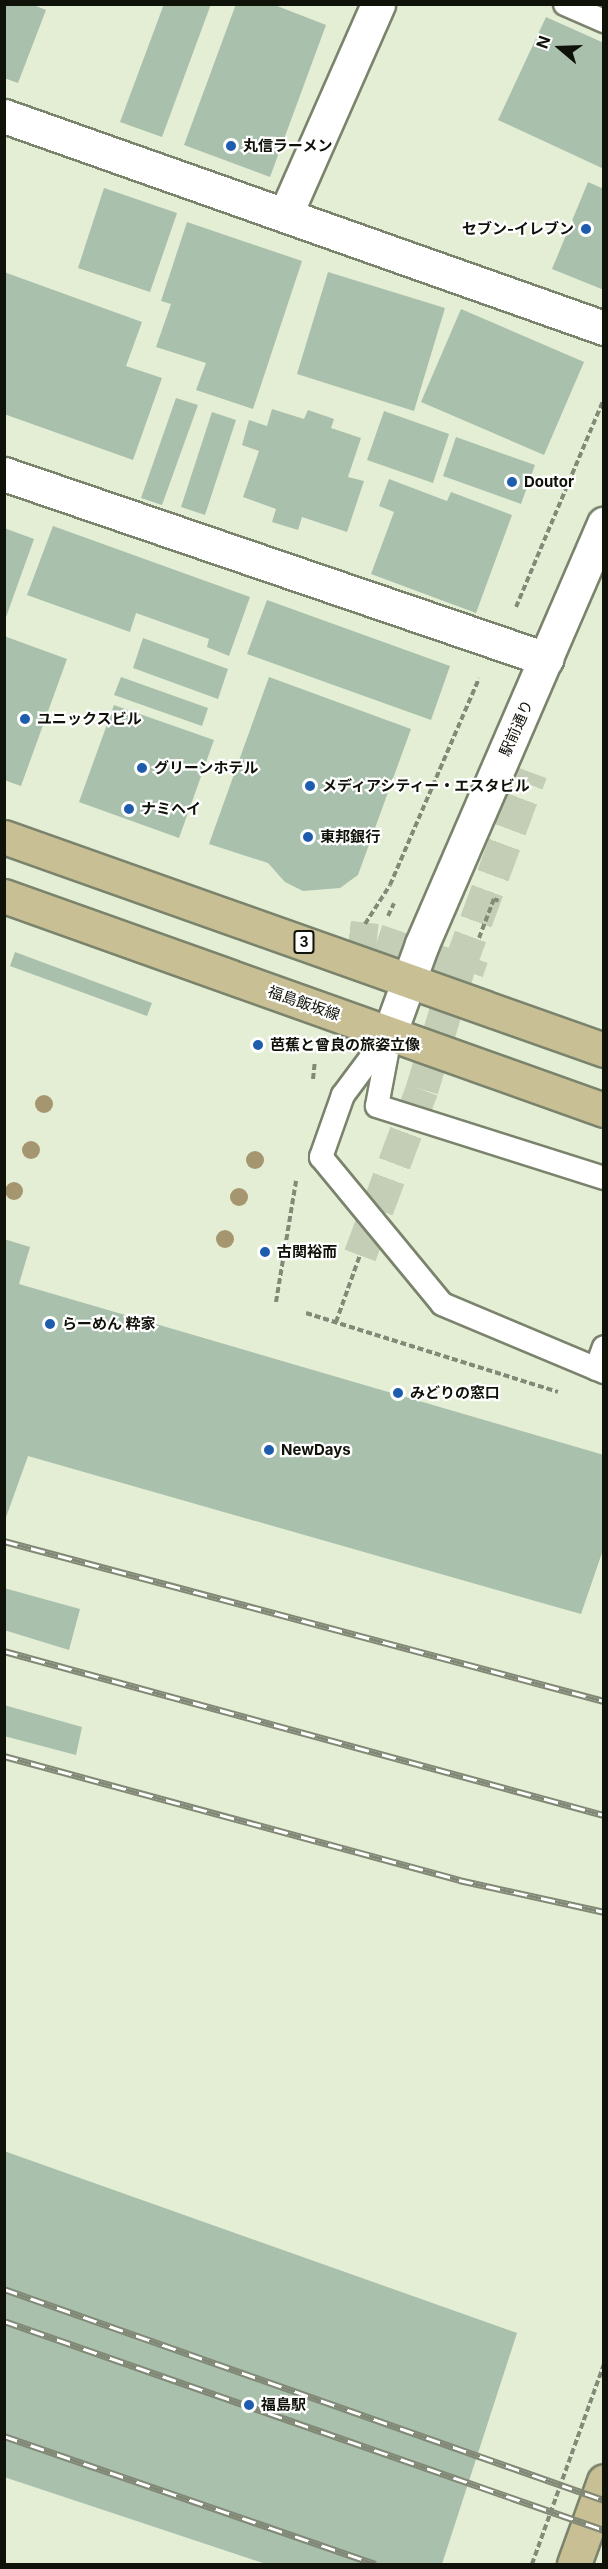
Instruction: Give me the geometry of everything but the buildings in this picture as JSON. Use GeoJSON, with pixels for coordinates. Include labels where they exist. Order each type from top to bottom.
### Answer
{"type":"FeatureCollection","features":[{"type":"Feature","properties":{"kind":"main road","name":"3"},"geometry":{"type":"LineString","coordinates":[[4,837],[408,978],[603,1050]]}},
{"type":"Feature","properties":{"kind":"main road","name":"福島飯坂線"},"geometry":{"type":"LineString","coordinates":[[4,896],[603,1110]]}},
{"type":"Feature","properties":{"kind":"main road"},"geometry":{"type":"LineString","coordinates":[[574,2565],[603,2481]]}},
{"type":"Feature","properties":{"kind":"street"},"geometry":{"type":"LineString","coordinates":[[286,213],[378,4]]}},
{"type":"Feature","properties":{"kind":"street"},"geometry":{"type":"LineString","coordinates":[[4,116],[286,213],[603,327]]}},
{"type":"Feature","properties":{"kind":"street"},"geometry":{"type":"LineString","coordinates":[[4,474],[546,659]]}},
{"type":"Feature","properties":{"kind":"street","name":"駅前通り"},"geometry":{"type":"LineString","coordinates":[[390,1032],[408,978],[603,524]]}},
{"type":"Feature","properties":{"kind":"lane"},"geometry":{"type":"LineString","coordinates":[[565,4],[603,21]]}},
{"type":"Feature","properties":{"kind":"lane"},"geometry":{"type":"LineString","coordinates":[[390,1032],[343,1095],[321,1157],[442,1305],[600,1371],[603,1347]]}},
{"type":"Feature","properties":{"kind":"lane"},"geometry":{"type":"LineString","coordinates":[[377,1106],[390,1032]]}},
{"type":"Feature","properties":{"kind":"lane"},"geometry":{"type":"LineString","coordinates":[[343,1095],[603,1178]]}},
{"type":"Feature","properties":{"kind":"path"},"geometry":{"type":"LineString","coordinates":[[365,924],[405,853],[497,643],[508,626],[603,399]]}},
{"type":"Feature","properties":{"kind":"path"},"geometry":{"type":"LineString","coordinates":[[405,853],[416,857]]}},
{"type":"Feature","properties":{"kind":"path"},"geometry":{"type":"LineString","coordinates":[[479,938],[494,899],[499,901]]}},
{"type":"Feature","properties":{"kind":"path"},"geometry":{"type":"LineString","coordinates":[[336,1322],[360,1255]]}},
{"type":"Feature","properties":{"kind":"path"},"geometry":{"type":"LineString","coordinates":[[306,1312],[570,1396]]}},
{"type":"Feature","properties":{"kind":"path"},"geometry":{"type":"LineString","coordinates":[[532,2565],[603,2364]]}},
{"type":"Feature","properties":{"kind":"tunnel"},"geometry":{"type":"LineString","coordinates":[[360,1255],[422,1089],[459,967],[531,772]]}},
{"type":"Feature","properties":{"kind":"tunnel"},"geometry":{"type":"LineString","coordinates":[[349,937],[377,940],[467,971],[472,957]]}},
{"type":"Feature","properties":{"kind":"railway"},"geometry":{"type":"LineString","coordinates":[[4,1541],[604,1701]]}},
{"type":"Feature","properties":{"kind":"railway"},"geometry":{"type":"LineString","coordinates":[[4,1651],[604,1815]]}},
{"type":"Feature","properties":{"kind":"railway"},"geometry":{"type":"LineString","coordinates":[[4,1756],[459,1880],[604,1912]]}},
{"type":"Feature","properties":{"kind":"railway"},"geometry":{"type":"LineString","coordinates":[[4,2289],[604,2500]]}},
{"type":"Feature","properties":{"kind":"railway"},"geometry":{"type":"LineString","coordinates":[[4,2321],[604,2530]]}},
{"type":"Feature","properties":{"kind":"railway"},"geometry":{"type":"LineString","coordinates":[[4,2436],[376,2564]]}},
{"type":"Feature","properties":{"kind":"place","name":"丸信ラーメン"},"geometry":{"type":"Point","coordinates":[231,146]}},
{"type":"Feature","properties":{"kind":"place","name":"セブン-イレブン"},"geometry":{"type":"Point","coordinates":[586,229]}},
{"type":"Feature","properties":{"kind":"place","name":"Doutor"},"geometry":{"type":"Point","coordinates":[512,482]}},
{"type":"Feature","properties":{"kind":"place","name":"ユニックスビル"},"geometry":{"type":"Point","coordinates":[25,719]}},
{"type":"Feature","properties":{"kind":"place","name":"グリーンホテル"},"geometry":{"type":"Point","coordinates":[142,768]}},
{"type":"Feature","properties":{"kind":"place","name":"メディアシティー・エスタビル"},"geometry":{"type":"Point","coordinates":[310,786]}},
{"type":"Feature","properties":{"kind":"place","name":"ナミヘイ"},"geometry":{"type":"Point","coordinates":[129,809]}},
{"type":"Feature","properties":{"kind":"place","name":"東邦銀行"},"geometry":{"type":"Point","coordinates":[308,837]}},
{"type":"Feature","properties":{"kind":"place","name":"芭蕉と曾良の旅姿立像"},"geometry":{"type":"Point","coordinates":[258,1045]}},
{"type":"Feature","properties":{"kind":"place","name":"古関裕而"},"geometry":{"type":"Point","coordinates":[265,1252]}},
{"type":"Feature","properties":{"kind":"place","name":"らーめん 粋家"},"geometry":{"type":"Point","coordinates":[50,1324]}},
{"type":"Feature","properties":{"kind":"place","name":"みどりの窓口"},"geometry":{"type":"Point","coordinates":[398,1393]}},
{"type":"Feature","properties":{"kind":"place","name":"NewDays"},"geometry":{"type":"Point","coordinates":[269,1450]}},
{"type":"Feature","properties":{"kind":"place","name":"福島駅"},"geometry":{"type":"Point","coordinates":[249,2405]}}]}
